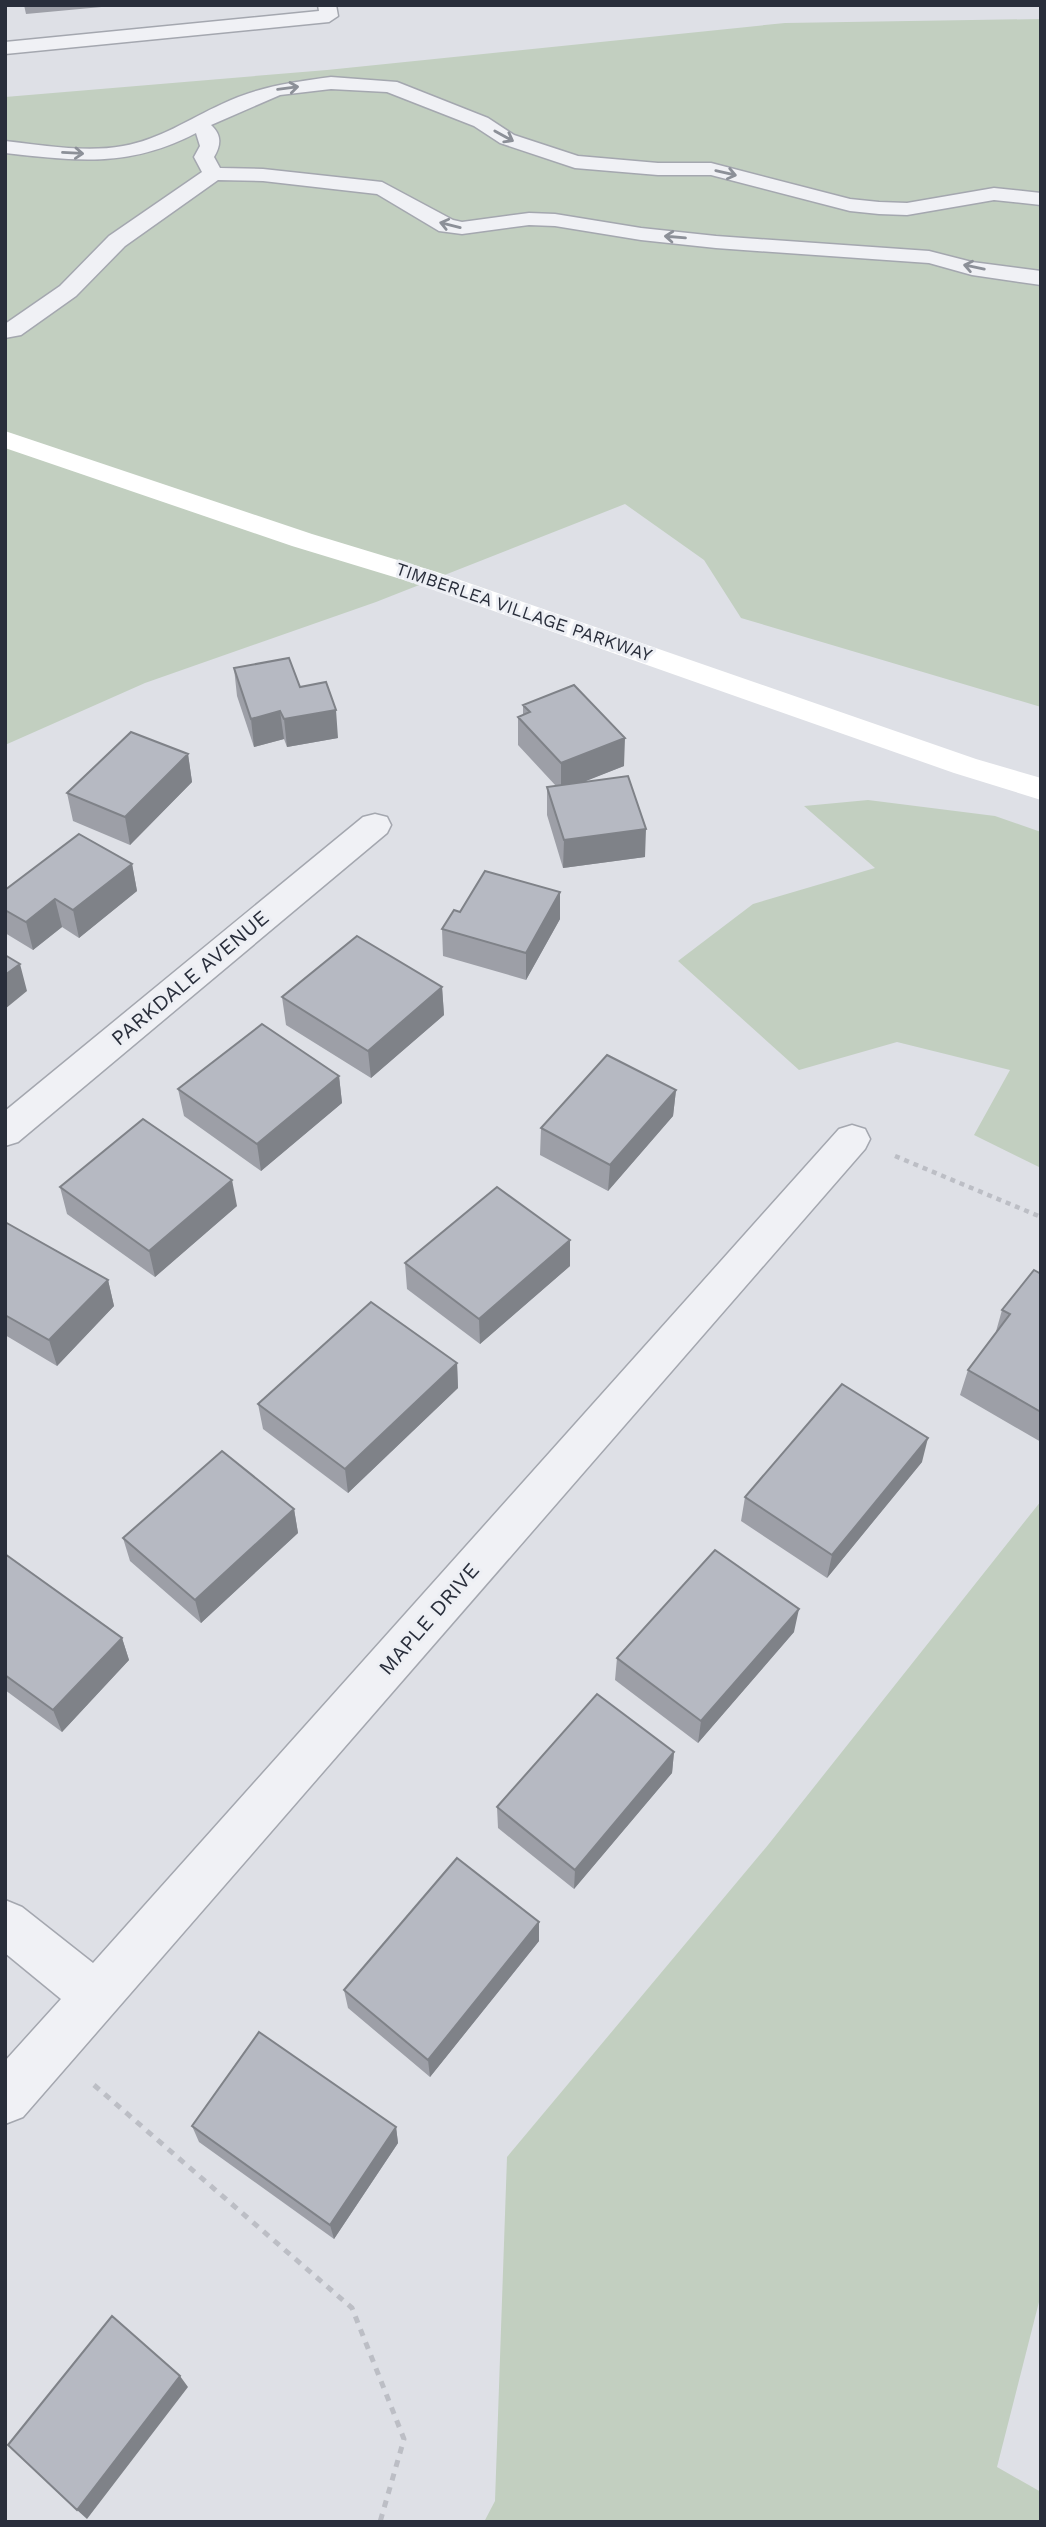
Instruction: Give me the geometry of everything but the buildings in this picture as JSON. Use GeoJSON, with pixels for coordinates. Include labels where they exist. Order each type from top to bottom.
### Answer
{"type":"FeatureCollection","features":[{"type":"Feature","properties":{"kind":"main road","name":"TIMBERLEA VILLAGE PARKWAY"},"geometry":{"type":"LineString","coordinates":[[5,439],[276,531],[427,578],[965,766],[1041,789]]}},
{"type":"Feature","properties":{"kind":"street","name":"PARKDALE AVENUE"},"geometry":{"type":"LineString","coordinates":[[5,1132],[375,825]]}},
{"type":"Feature","properties":{"kind":"street","name":"MAPLE DRIVE"},"geometry":{"type":"LineString","coordinates":[[5,2099],[852,1139]]}},
{"type":"Feature","properties":{"kind":"street"},"geometry":{"type":"LineString","coordinates":[[5,1923],[96,1996]]}},
{"type":"Feature","properties":{"kind":"lane"},"geometry":{"type":"LineString","coordinates":[[5,48],[329,16],[327,5]]}},
{"type":"Feature","properties":{"kind":"lane"},"geometry":{"type":"LineString","coordinates":[[5,147],[74,154],[121,153],[161,143],[230,107],[276,90],[331,83],[390,86],[481,122],[507,139],[575,162],[658,169],[711,169],[850,205],[879,208],[907,209],[994,194],[1041,199]]}},
{"type":"Feature","properties":{"kind":"lane"},"geometry":{"type":"LineString","coordinates":[[199,125],[208,133],[210,146],[204,157],[213,174]]}},
{"type":"Feature","properties":{"kind":"lane"},"geometry":{"type":"LineString","coordinates":[[5,331],[13,330],[68,291],[117,241],[213,174],[263,175],[382,188],[447,226],[462,228],[529,219],[555,220],[641,234],[716,242],[929,257],[972,268],[1041,278]]}},
{"type":"Feature","properties":{"kind":"path"},"geometry":{"type":"LineString","coordinates":[[852,1139],[1041,1217]]}},
{"type":"Feature","properties":{"kind":"path"},"geometry":{"type":"LineString","coordinates":[[50,2048],[352,2308],[404,2439],[380,2522]]}},
{"type":"Feature","properties":{"kind":"green space"},"geometry":{"type":"Polygon","coordinates":[[[1041,19],[1041,707],[741,618],[704,560],[625,504],[376,602],[145,683],[5,745],[5,97],[327,70],[785,23],[1041,19]]]}},
{"type":"Feature","properties":{"kind":"green space"},"geometry":{"type":"Polygon","coordinates":[[[868,800],[995,816],[1041,832],[1041,1168],[974,1135],[1010,1070],[897,1042],[799,1070],[678,961],[753,904],[875,868],[804,806],[868,800]]]}},
{"type":"Feature","properties":{"kind":"green space"},"geometry":{"type":"Polygon","coordinates":[[[1041,1501],[1041,2294],[997,2467],[1041,2492],[1041,2522],[484,2522],[495,2501],[507,2157],[768,1845],[1041,1501]]]}}]}
